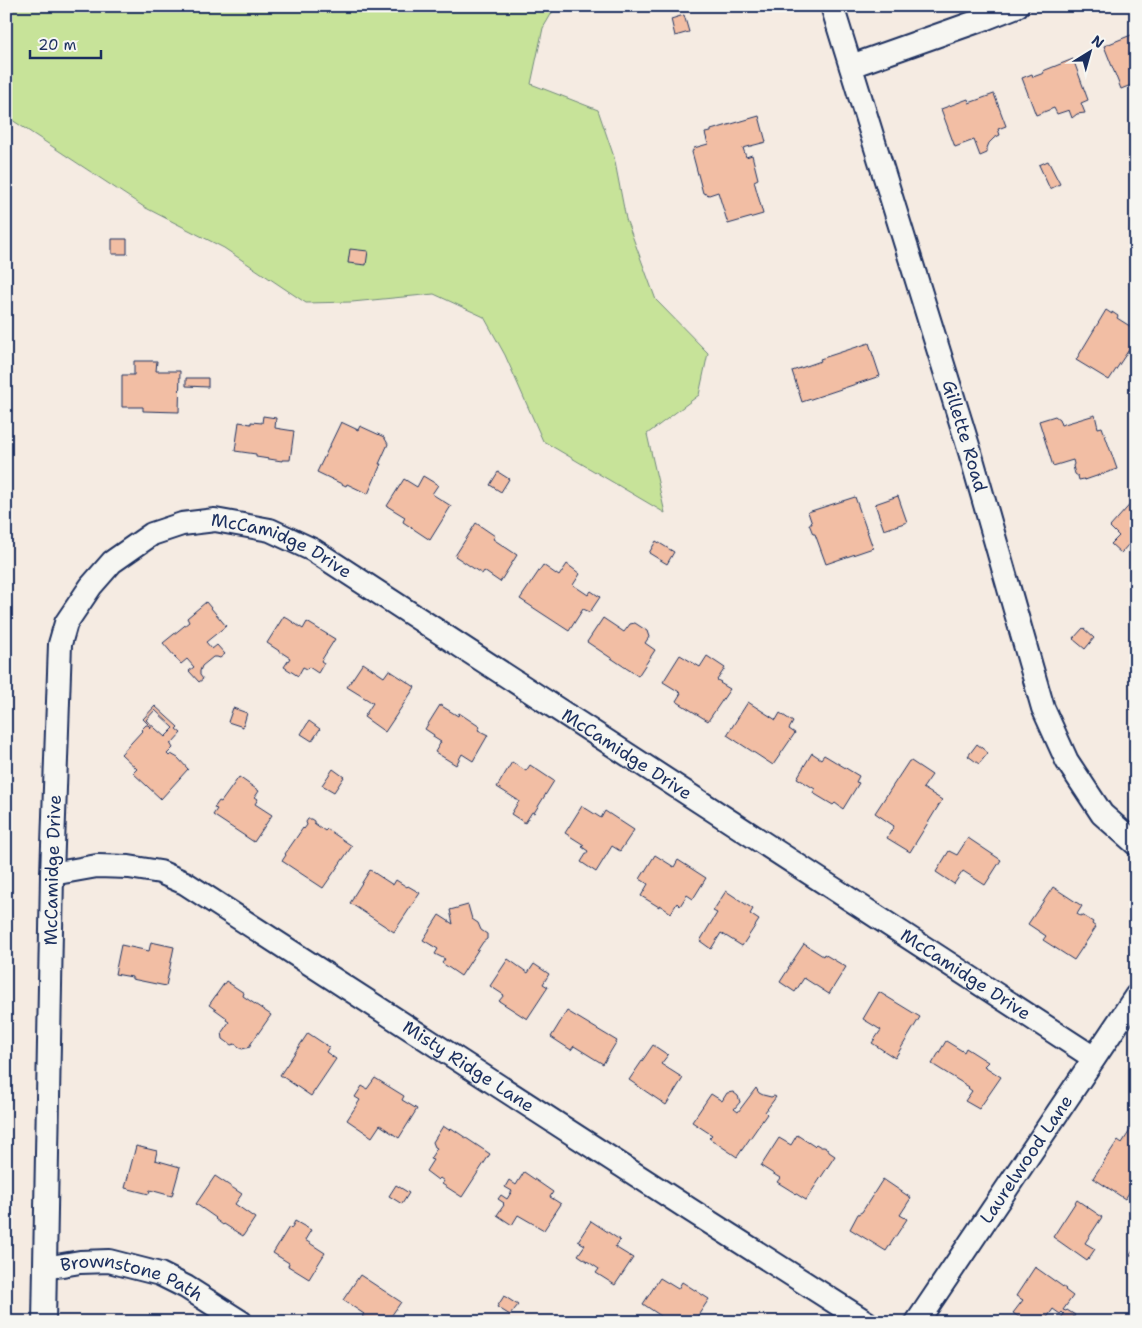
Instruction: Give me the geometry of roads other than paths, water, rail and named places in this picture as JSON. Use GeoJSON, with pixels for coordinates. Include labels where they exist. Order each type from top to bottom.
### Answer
{"type":"FeatureCollection","features":[{"type":"Feature","properties":{"kind":"street","name":"Gillette Road"},"geometry":{"type":"LineString","coordinates":[[832,6],[970,452],[1043,708],[1067,761],[1102,814],[1136,844]]}},
{"type":"Feature","properties":{"kind":"street"},"geometry":{"type":"LineString","coordinates":[[851,66],[984,20],[1017,6]]}},
{"type":"Feature","properties":{"kind":"street","name":"McCamidge Drive"},"geometry":{"type":"LineString","coordinates":[[44,1322],[52,874],[60,644],[66,623],[91,586],[112,562],[152,534],[182,524],[215,520],[270,530],[313,550],[1094,1058]]}},
{"type":"Feature","properties":{"kind":"street","name":"Misty Ridge Lane"},"geometry":{"type":"LineString","coordinates":[[52,874],[98,866],[129,867],[160,872],[185,883],[683,1206],[866,1322]]}},
{"type":"Feature","properties":{"kind":"street","name":"Laurelwood Lane"},"geometry":{"type":"LineString","coordinates":[[917,1322],[1136,996]]}},
{"type":"Feature","properties":{"kind":"street","name":"Brownstone Path"},"geometry":{"type":"LineString","coordinates":[[45,1268],[80,1262],[109,1261],[160,1274],[186,1286],[240,1322]]}}]}
